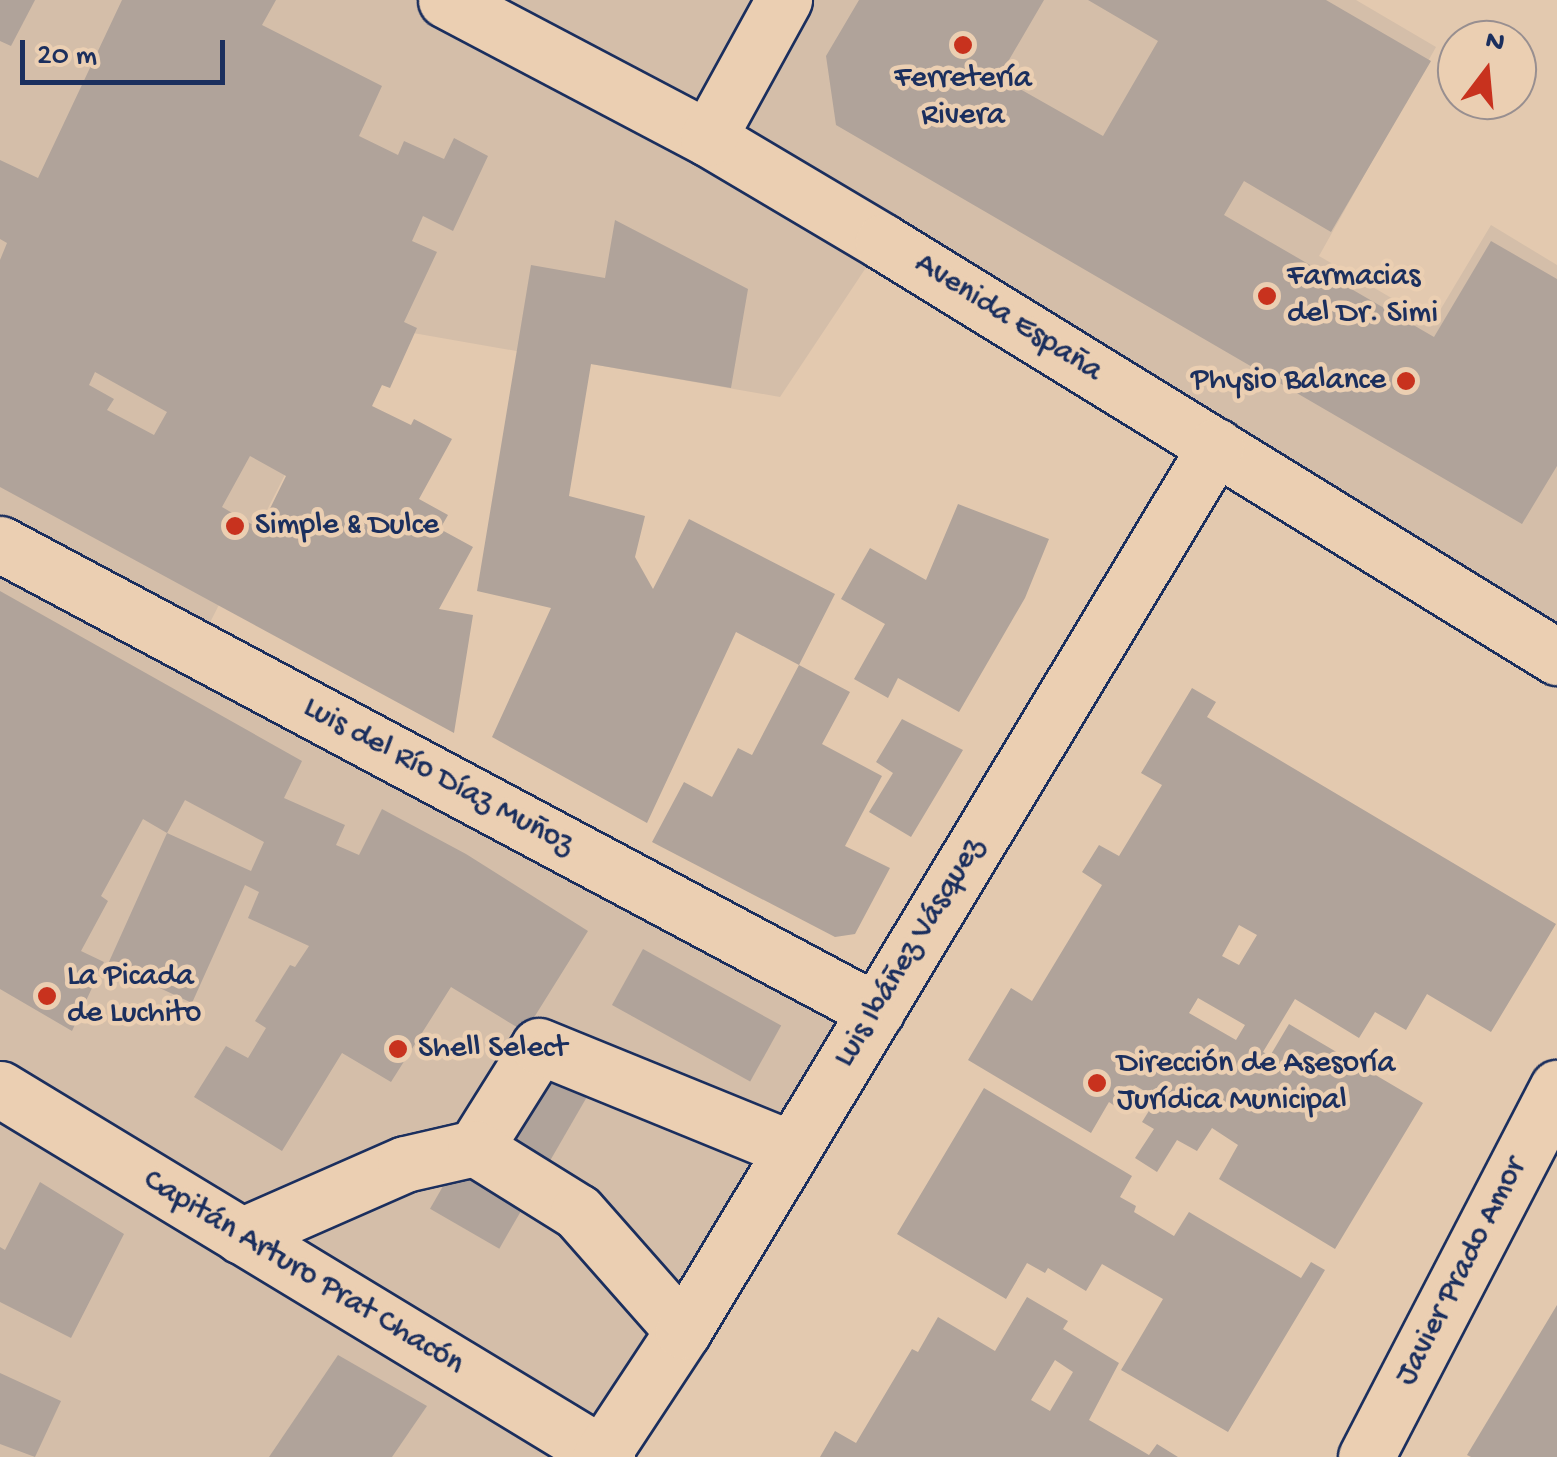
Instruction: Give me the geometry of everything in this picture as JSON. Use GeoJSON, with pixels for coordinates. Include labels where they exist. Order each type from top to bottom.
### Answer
{"type":"FeatureCollection","features":[{"type":"Feature","properties":{"kind":"street","name":"Avenida España"},"geometry":{"type":"LineString","coordinates":[[446,0],[708,138],[1557,657]]}},
{"type":"Feature","properties":{"kind":"street"},"geometry":{"type":"LineString","coordinates":[[708,138],[784,0]]}},
{"type":"Feature","properties":{"kind":"street","name":"Luis Ibáñez Vásquez"},"geometry":{"type":"LineString","coordinates":[[603,1456],[683,1330],[1216,446]]}},
{"type":"Feature","properties":{"kind":"street","name":"Luis del Río Díaz Muñoz"},"geometry":{"type":"LineString","coordinates":[[0,544],[876,1010]]}},
{"type":"Feature","properties":{"kind":"street"},"geometry":{"type":"LineString","coordinates":[[475,1148],[538,1046],[792,1149]]}},
{"type":"Feature","properties":{"kind":"street","name":"Javier Prado Amor"},"geometry":{"type":"LineString","coordinates":[[1366,1457],[1557,1088]]}},
{"type":"Feature","properties":{"kind":"street","name":"Capitán Arturo Prat Chacón"},"geometry":{"type":"LineString","coordinates":[[0,1089],[603,1456]]}},
{"type":"Feature","properties":{"kind":"street"},"geometry":{"type":"LineString","coordinates":[[241,1236],[405,1164],[475,1148],[578,1212],[683,1330]]}},
{"type":"Feature","properties":{"kind":"shaded area"},"geometry":{"type":"Polygon","coordinates":[[[0,0],[1356,0],[1436,47],[1319,256],[1433,322],[1491,225],[1557,265],[1557,657],[883,242],[780,397],[413,333],[332,382],[191,660],[876,1011],[607,1457],[0,1457],[0,0]]]}},
{"type":"Feature","properties":{"kind":"building"},"geometry":{"type":"Polygon","coordinates":[[[0,0],[35,0],[11,46],[0,41],[0,0]]]}},
{"type":"Feature","properties":{"kind":"building"},"geometry":{"type":"Polygon","coordinates":[[[122,0],[276,0],[262,25],[382,86],[359,136],[398,155],[404,141],[444,159],[454,138],[488,156],[453,231],[423,216],[412,241],[437,252],[404,322],[417,328],[390,388],[382,385],[372,406],[411,425],[414,419],[452,439],[419,499],[448,515],[440,529],[473,547],[439,609],[473,615],[454,733],[0,487],[0,260],[7,243],[0,239],[0,160],[38,178],[122,0]],[[95,372],[89,385],[114,399],[107,410],[154,435],[167,412],[95,372]],[[250,456],[222,507],[260,529],[286,476],[250,456]]]}},
{"type":"Feature","properties":{"kind":"building"},"geometry":{"type":"Polygon","coordinates":[[[859,0],[1044,0],[999,77],[1103,136],[1158,41],[1088,0],[1326,0],[1431,61],[1331,232],[1244,181],[1224,215],[1434,337],[1491,241],[1557,279],[1557,466],[1522,524],[836,125],[826,56],[859,0]]]}},
{"type":"Feature","properties":{"kind":"building"},"geometry":{"type":"Polygon","coordinates":[[[615,220],[748,289],[731,388],[591,364],[569,496],[645,516],[635,557],[653,589],[689,519],[835,594],[799,665],[736,632],[647,823],[492,737],[551,608],[477,591],[531,265],[605,278],[615,220]]]}},
{"type":"Feature","properties":{"kind":"building"},"geometry":{"type":"Polygon","coordinates":[[[958,504],[1049,539],[1025,598],[959,712],[898,678],[888,698],[854,679],[885,624],[841,599],[870,548],[926,580],[958,504]]]}},
{"type":"Feature","properties":{"kind":"building"},"geometry":{"type":"Polygon","coordinates":[[[0,591],[302,761],[284,798],[345,825],[336,845],[359,855],[382,809],[466,854],[588,931],[525,1032],[451,987],[391,1082],[342,1053],[282,1151],[194,1097],[226,1046],[248,1058],[266,1028],[255,1021],[290,965],[295,967],[309,946],[248,918],[259,892],[245,885],[192,1003],[108,964],[167,833],[143,819],[101,896],[108,901],[81,951],[104,962],[72,1031],[0,989],[0,591]],[[185,800],[167,833],[251,871],[264,842],[185,800]]]}},
{"type":"Feature","properties":{"kind":"building"},"geometry":{"type":"Polygon","coordinates":[[[799,665],[850,692],[822,744],[882,776],[845,846],[890,868],[855,934],[835,937],[652,842],[684,782],[712,797],[738,748],[752,755],[799,665]]]}},
{"type":"Feature","properties":{"kind":"building"},"geometry":{"type":"Polygon","coordinates":[[[1192,688],[1216,702],[1207,717],[1556,924],[1491,1032],[1427,994],[1406,1030],[1375,1012],[1359,1038],[1295,999],[1263,1052],[1270,1056],[1289,1024],[1423,1103],[1335,1249],[1219,1179],[1238,1145],[1212,1128],[1197,1151],[1177,1140],[1157,1172],[1135,1158],[1154,1129],[1142,1122],[1157,1098],[1134,1085],[1119,1109],[1109,1102],[1091,1133],[968,1060],[1011,988],[1032,1001],[1102,885],[1082,872],[1099,845],[1119,856],[1162,785],[1141,773],[1192,688]],[[1239,925],[1222,956],[1239,965],[1257,935],[1239,925]],[[1198,998],[1189,1013],[1236,1040],[1245,1025],[1198,998]]]}},
{"type":"Feature","properties":{"kind":"building"},"geometry":{"type":"Polygon","coordinates":[[[902,719],[963,750],[911,837],[869,812],[893,773],[876,762],[902,719]]]}},
{"type":"Feature","properties":{"kind":"building"},"geometry":{"type":"Polygon","coordinates":[[[643,949],[781,1026],[750,1082],[612,1005],[643,949]]]}},
{"type":"Feature","properties":{"kind":"building"},"geometry":{"type":"Polygon","coordinates":[[[517,1058],[586,1098],[499,1249],[430,1209],[517,1058]]]}},
{"type":"Feature","properties":{"kind":"building"},"geometry":{"type":"Polygon","coordinates":[[[984,1088],[1132,1176],[1120,1197],[1136,1206],[1134,1212],[1174,1236],[1189,1212],[1301,1278],[1311,1262],[1325,1270],[1228,1432],[1121,1370],[1163,1299],[1102,1264],[1086,1291],[1048,1268],[1045,1273],[1027,1263],[1006,1299],[897,1234],[984,1088]]]}},
{"type":"Feature","properties":{"kind":"building"},"geometry":{"type":"Polygon","coordinates":[[[40,1182],[124,1234],[71,1338],[0,1302],[0,1247],[5,1250],[40,1182]]]}},
{"type":"Feature","properties":{"kind":"building"},"geometry":{"type":"Polygon","coordinates":[[[1027,1297],[1068,1321],[1063,1329],[1119,1363],[1089,1420],[1149,1455],[1157,1444],[1178,1457],[820,1457],[835,1431],[856,1443],[912,1349],[918,1352],[938,1317],[995,1351],[1027,1297]],[[1055,1360],[1031,1400],[1050,1411],[1073,1372],[1055,1360]]]}},
{"type":"Feature","properties":{"kind":"building"},"geometry":{"type":"Polygon","coordinates":[[[1557,1305],[1557,1457],[1467,1455],[1557,1305]]]}},
{"type":"Feature","properties":{"kind":"building"},"geometry":{"type":"Polygon","coordinates":[[[338,1355],[427,1406],[392,1457],[269,1457],[338,1355]]]}},
{"type":"Feature","properties":{"kind":"building"},"geometry":{"type":"Polygon","coordinates":[[[0,1373],[61,1401],[35,1457],[0,1444],[0,1373]]]}},
{"type":"Feature","properties":{"kind":"place","name":"Ferretería Rivera"},"geometry":{"type":"Point","coordinates":[963,45]}},
{"type":"Feature","properties":{"kind":"place","name":"Farmacias del Dr. Simi"},"geometry":{"type":"Point","coordinates":[1267,296]}},
{"type":"Feature","properties":{"kind":"place","name":"Physio Balance"},"geometry":{"type":"Point","coordinates":[1406,381]}},
{"type":"Feature","properties":{"kind":"place","name":"Simple & Dulce"},"geometry":{"type":"Point","coordinates":[235,526]}},
{"type":"Feature","properties":{"kind":"place","name":"La Picada de Luchito"},"geometry":{"type":"Point","coordinates":[47,996]}},
{"type":"Feature","properties":{"kind":"place","name":"Shell Select"},"geometry":{"type":"Point","coordinates":[398,1049]}},
{"type":"Feature","properties":{"kind":"place","name":"Dirección de Asesoría Jurídica Municipal"},"geometry":{"type":"Point","coordinates":[1097,1083]}}]}
